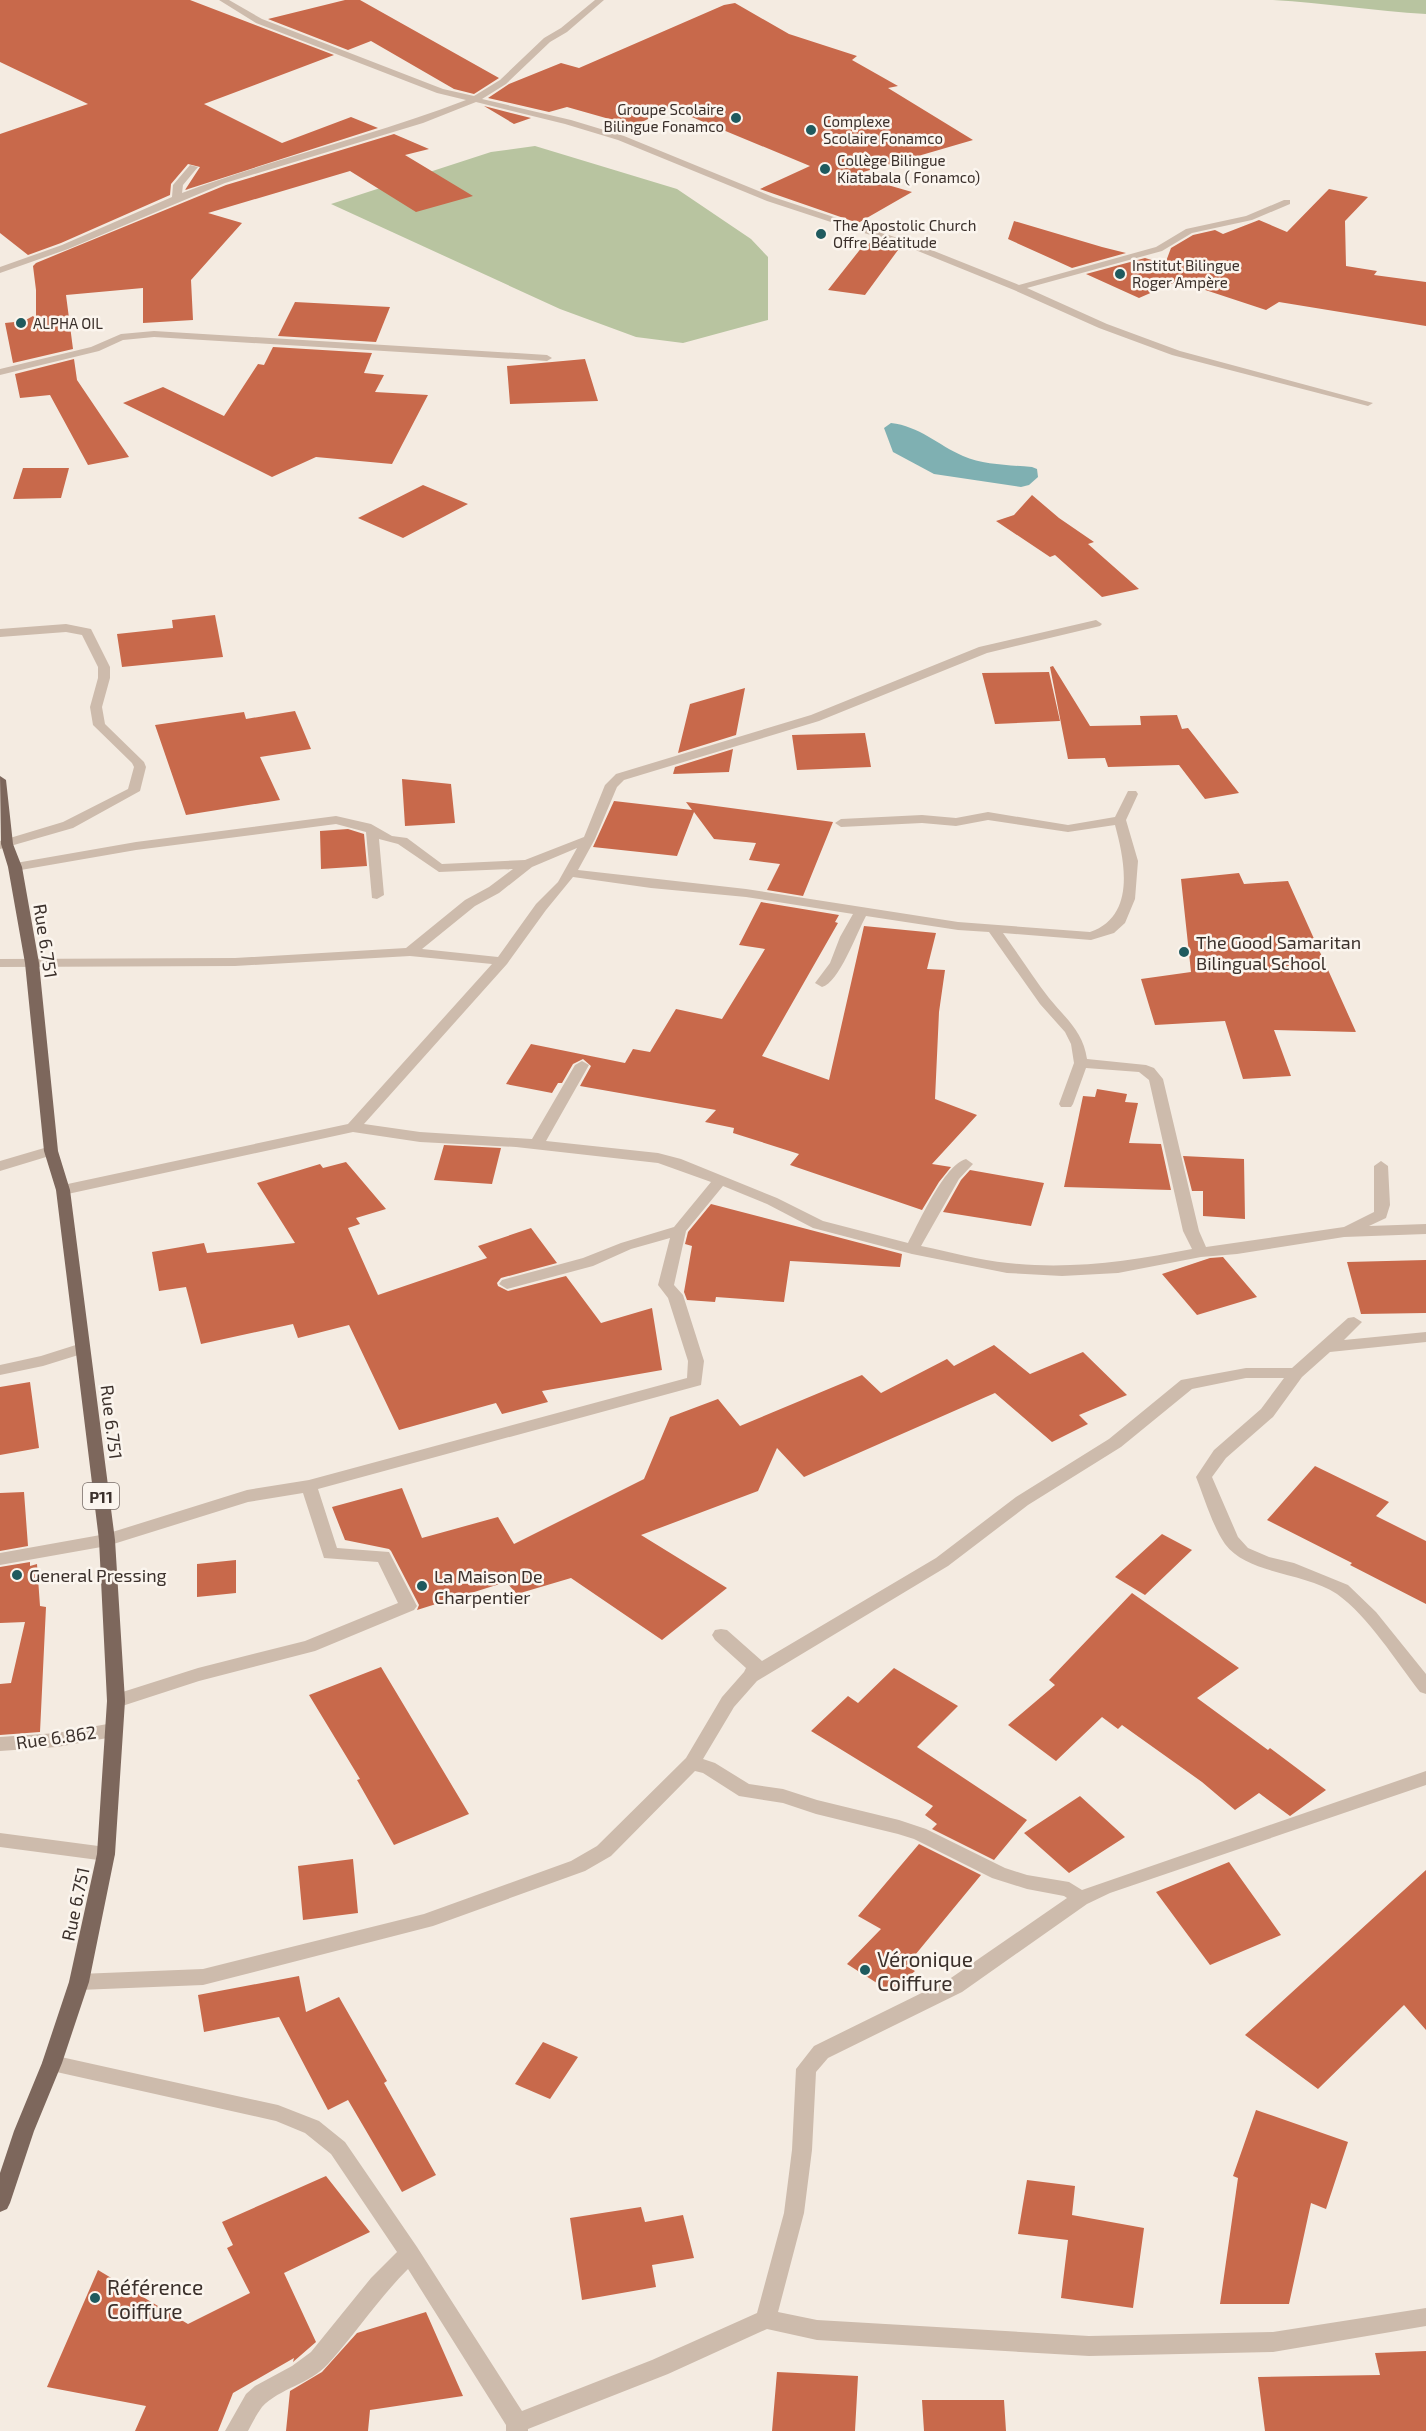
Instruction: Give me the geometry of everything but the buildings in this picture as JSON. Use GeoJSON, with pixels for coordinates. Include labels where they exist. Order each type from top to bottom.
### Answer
{"type":"FeatureCollection","features":[{"type":"Feature","properties":{"kind":"main road","name":"Rue 6.751"},"geometry":{"type":"LineString","coordinates":[[0,780],[4,844],[15,867],[32,963],[51,1151],[63,1190],[107,1540],[116,1701],[112,1730],[106,1854],[79,1982],[52,2063],[24,2131],[0,2203]]}},
{"type":"Feature","properties":{"kind":"street"},"geometry":{"type":"LineString","coordinates":[[223,0],[259,21],[440,90],[547,116],[621,138],[770,199],[916,247],[1018,288],[1102,326],[1176,352],[1368,403]]}},
{"type":"Feature","properties":{"kind":"street"},"geometry":{"type":"LineString","coordinates":[[0,270],[82,240],[177,198],[312,153],[420,121],[474,100],[503,82],[547,40],[564,30],[600,0]]}},
{"type":"Feature","properties":{"kind":"street"},"geometry":{"type":"LineString","coordinates":[[177,198],[178,185],[193,167]]}},
{"type":"Feature","properties":{"kind":"street"},"geometry":{"type":"LineString","coordinates":[[1018,288],[1159,249],[1189,231],[1249,218],[1287,202]]}},
{"type":"Feature","properties":{"kind":"street"},"geometry":{"type":"LineString","coordinates":[[0,372],[95,349],[121,337],[154,334],[547,358]]}},
{"type":"Feature","properties":{"kind":"street"},"geometry":{"type":"LineString","coordinates":[[352,1127],[502,961],[541,907],[571,873],[589,839],[611,785],[620,777],[815,718],[983,650],[1096,624]]}},
{"type":"Feature","properties":{"kind":"street"},"geometry":{"type":"LineString","coordinates":[[0,633],[66,628],[87,632],[105,673],[96,707],[99,725],[138,762],[140,767],[134,791],[68,825],[4,844]]}},
{"type":"Feature","properties":{"kind":"street"},"geometry":{"type":"LineString","coordinates":[[571,873],[651,884],[746,892],[861,912],[994,930],[1091,936],[1109,930],[1120,920],[1128,899],[1131,861],[1120,820],[1131,794]]}},
{"type":"Feature","properties":{"kind":"street"},"geometry":{"type":"LineString","coordinates":[[841,823],[922,819],[956,822],[988,816],[1045,827],[1072,828],[1120,820]]}},
{"type":"Feature","properties":{"kind":"street"},"geometry":{"type":"LineString","coordinates":[[15,867],[136,846],[336,820],[372,830],[389,839],[402,841],[439,868],[527,864]]}},
{"type":"Feature","properties":{"kind":"street"},"geometry":{"type":"LineString","coordinates":[[372,830],[377,895]]}},
{"type":"Feature","properties":{"kind":"street"},"geometry":{"type":"LineString","coordinates":[[410,952],[470,903],[494,890],[527,864],[589,839]]}},
{"type":"Feature","properties":{"kind":"street"},"geometry":{"type":"LineString","coordinates":[[822,983],[837,964],[847,936],[861,912]]}},
{"type":"Feature","properties":{"kind":"street"},"geometry":{"type":"LineString","coordinates":[[994,930],[1040,993],[1071,1030],[1078,1044],[1081,1063],[1066,1104]]}},
{"type":"Feature","properties":{"kind":"street"},"geometry":{"type":"LineString","coordinates":[[0,963],[235,962],[410,952],[502,961]]}},
{"type":"Feature","properties":{"kind":"street"},"geometry":{"type":"LineString","coordinates":[[1081,1063],[1141,1068],[1149,1071],[1156,1079],[1191,1231],[1201,1252]]}},
{"type":"Feature","properties":{"kind":"street"},"geometry":{"type":"LineString","coordinates":[[537,1144],[582,1065]]}},
{"type":"Feature","properties":{"kind":"street"},"geometry":{"type":"LineString","coordinates":[[63,1190],[352,1127],[420,1137],[537,1144],[658,1158],[676,1162],[772,1201],[819,1225],[912,1249],[1006,1268],[1038,1271],[1118,1268],[1201,1252],[1237,1250],[1344,1232],[1426,1229]]}},
{"type":"Feature","properties":{"kind":"street"},"geometry":{"type":"LineString","coordinates":[[0,1166],[51,1151]]}},
{"type":"Feature","properties":{"kind":"street"},"geometry":{"type":"LineString","coordinates":[[912,1249],[953,1176],[966,1164]]}},
{"type":"Feature","properties":{"kind":"street"},"geometry":{"type":"LineString","coordinates":[[1344,1232],[1381,1215],[1382,1166]]}},
{"type":"Feature","properties":{"kind":"street"},"geometry":{"type":"LineString","coordinates":[[0,1558],[107,1540],[247,1496],[309,1486],[695,1381],[696,1360],[675,1295],[669,1292],[666,1285],[679,1230],[720,1180]]}},
{"type":"Feature","properties":{"kind":"street"},"geometry":{"type":"LineString","coordinates":[[507,1284],[588,1262],[626,1246],[679,1230]]}},
{"type":"Feature","properties":{"kind":"street"},"geometry":{"type":"LineString","coordinates":[[1354,1322],[1296,1373],[1267,1413],[1220,1454],[1204,1477],[1231,1540],[1242,1552],[1265,1562],[1288,1567],[1342,1589],[1370,1616],[1426,1687]]}},
{"type":"Feature","properties":{"kind":"street"},"geometry":{"type":"LineString","coordinates":[[1324,1347],[1426,1337]]}},
{"type":"Feature","properties":{"kind":"street"},"geometry":{"type":"LineString","coordinates":[[0,1370],[43,1361],[82,1348]]}},
{"type":"Feature","properties":{"kind":"street"},"geometry":{"type":"LineString","coordinates":[[751,1676],[942,1562],[1022,1501],[1115,1443],[1187,1384],[1246,1373],[1296,1373]]}},
{"type":"Feature","properties":{"kind":"street"},"geometry":{"type":"LineString","coordinates":[[116,1701],[198,1675],[309,1646],[408,1606],[383,1556],[330,1554],[309,1486]]}},
{"type":"Feature","properties":{"kind":"street"},"geometry":{"type":"LineString","coordinates":[[79,1982],[202,1977],[436,1917],[578,1866],[604,1851],[692,1763],[728,1702],[751,1676],[756,1666],[721,1635]]}},
{"type":"Feature","properties":{"kind":"street","name":"Rue 6.862"},"geometry":{"type":"LineString","coordinates":[[0,1744],[57,1740],[112,1730]]}},
{"type":"Feature","properties":{"kind":"street"},"geometry":{"type":"LineString","coordinates":[[692,1763],[708,1768],[745,1791],[783,1796],[816,1808],[899,1827],[920,1834],[999,1873],[1027,1882],[1069,1889],[1080,1899]]}},
{"type":"Feature","properties":{"kind":"street"},"geometry":{"type":"LineString","coordinates":[[766,2319],[794,2213],[802,2150],[806,2069],[821,2052],[955,1986],[1080,1899],[1111,1885],[1426,1778]]}},
{"type":"Feature","properties":{"kind":"street"},"geometry":{"type":"LineString","coordinates":[[0,1840],[106,1854]]}},
{"type":"Feature","properties":{"kind":"street"},"geometry":{"type":"LineString","coordinates":[[52,2063],[278,2113],[312,2127],[338,2148],[410,2253],[517,2427],[660,2367],[766,2319],[817,2330],[1089,2346],[1273,2342],[1426,2317]]}},
{"type":"Feature","properties":{"kind":"street"},"geometry":{"type":"LineString","coordinates":[[236,2431],[254,2401],[263,2393],[300,2373],[319,2359],[378,2285],[410,2253]]}},
{"type":"Feature","properties":{"kind":"green space"},"geometry":{"type":"Polygon","coordinates":[[[1273,0],[1426,0],[1426,14],[1311,3],[1273,0]]]}},
{"type":"Feature","properties":{"kind":"green space"},"geometry":{"type":"Polygon","coordinates":[[[535,146],[677,189],[751,239],[768,257],[768,320],[683,343],[636,337],[560,309],[331,204],[491,152],[535,146]]]}},
{"type":"Feature","properties":{"kind":"water"},"geometry":{"type":"Polygon","coordinates":[[[891,423],[911,428],[971,459],[1032,467],[1037,469],[1038,477],[1029,485],[1021,487],[934,474],[893,452],[884,428],[891,423]]]}},
{"type":"Feature","properties":{"kind":"place","name":"Groupe Scolaire Bilingue Fonamco"},"geometry":{"type":"Point","coordinates":[736,118]}},
{"type":"Feature","properties":{"kind":"place","name":"Complexe Scolaire Fonamco"},"geometry":{"type":"Point","coordinates":[811,130]}},
{"type":"Feature","properties":{"kind":"place","name":"Collège Bilingue Kiatabala ( Fonamco)"},"geometry":{"type":"Point","coordinates":[825,169]}},
{"type":"Feature","properties":{"kind":"place","name":"The Apostolic Church Offre Béatitude"},"geometry":{"type":"Point","coordinates":[821,234]}},
{"type":"Feature","properties":{"kind":"place","name":"Institut Bilingue Roger Ampère"},"geometry":{"type":"Point","coordinates":[1120,274]}},
{"type":"Feature","properties":{"kind":"place","name":"ALPHA OIL"},"geometry":{"type":"Point","coordinates":[21,323]}},
{"type":"Feature","properties":{"kind":"place","name":"The Good Samaritan Bilingual School"},"geometry":{"type":"Point","coordinates":[1184,952]}},
{"type":"Feature","properties":{"kind":"place","name":"General Pressing"},"geometry":{"type":"Point","coordinates":[17,1575]}},
{"type":"Feature","properties":{"kind":"place","name":"La Maison De Charpentier"},"geometry":{"type":"Point","coordinates":[422,1586]}},
{"type":"Feature","properties":{"kind":"place","name":"Véronique Coiffure"},"geometry":{"type":"Point","coordinates":[865,1970]}},
{"type":"Feature","properties":{"kind":"place","name":"Référence Coiffure"},"geometry":{"type":"Point","coordinates":[95,2298]}}]}
